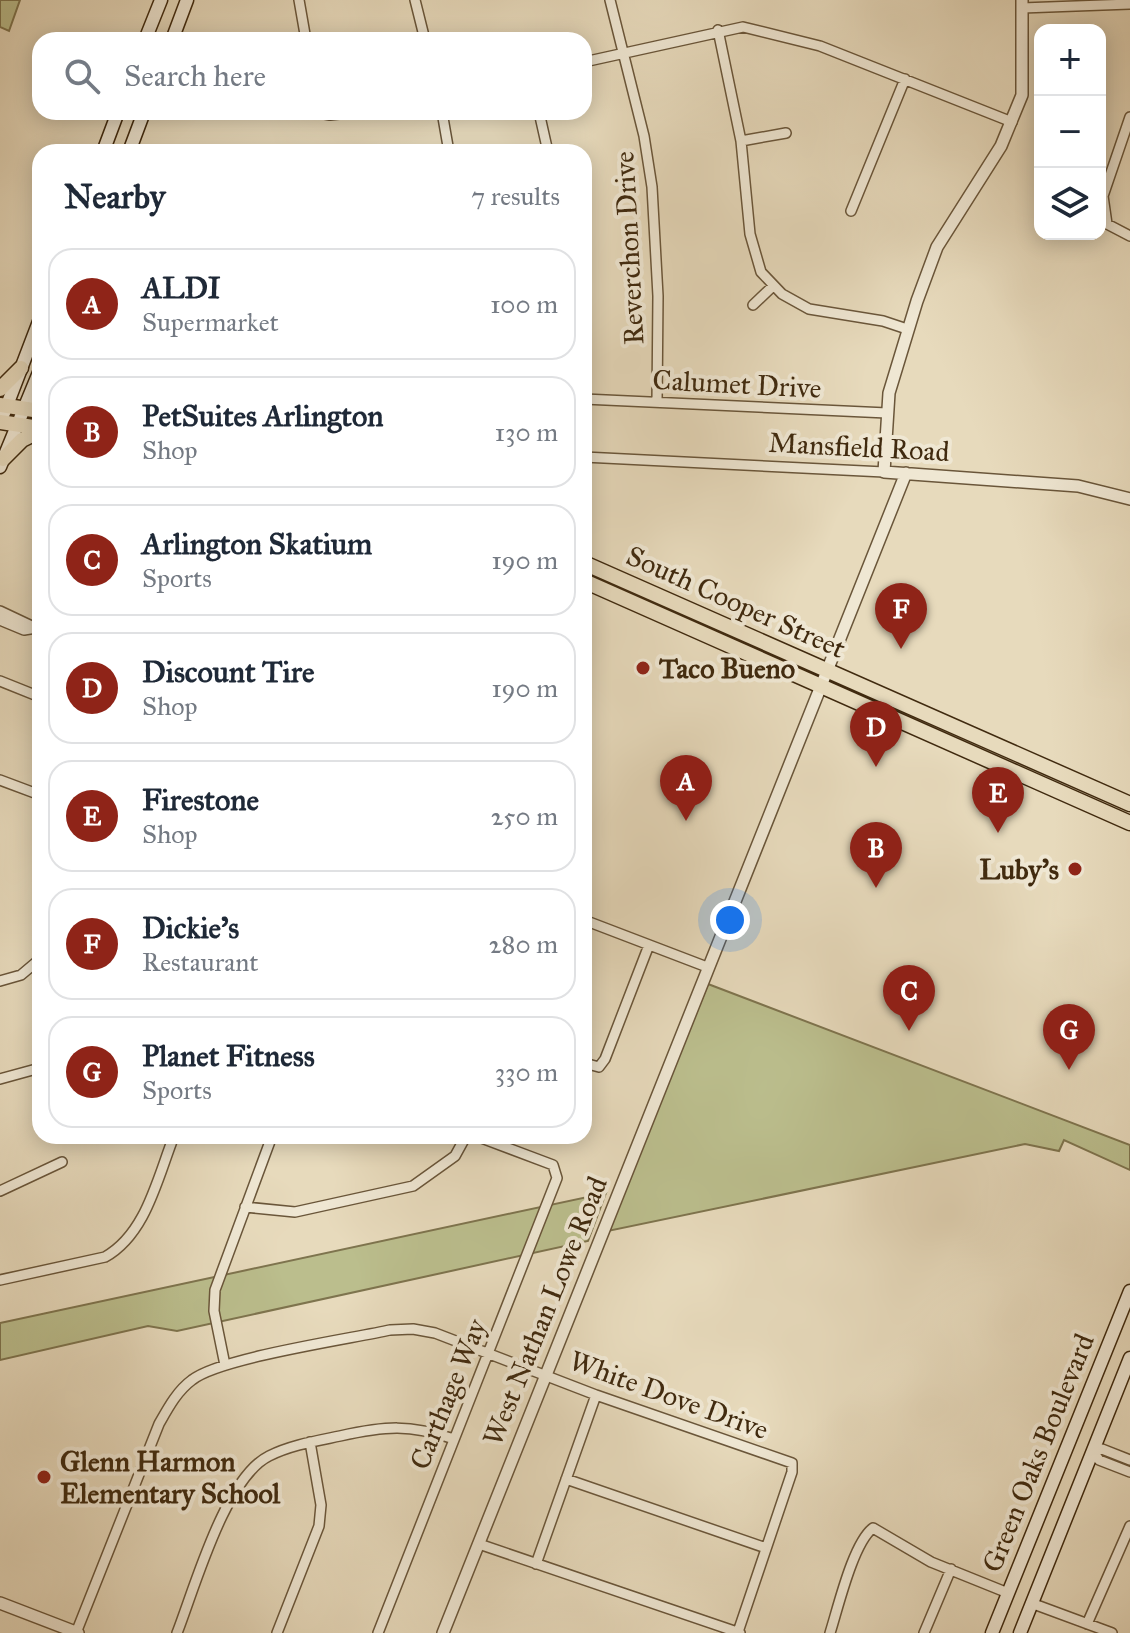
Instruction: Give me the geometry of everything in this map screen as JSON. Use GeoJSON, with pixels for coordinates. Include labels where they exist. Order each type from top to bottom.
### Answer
{"type":"FeatureCollection","features":[{"type":"Feature","properties":{"kind":"main road"},"geometry":{"type":"LineString","coordinates":[[148,32],[161,0]]}},
{"type":"Feature","properties":{"kind":"main road"},"geometry":{"type":"LineString","coordinates":[[175,32],[187,0]]}},
{"type":"Feature","properties":{"kind":"main road"},"geometry":{"type":"LineString","coordinates":[[106,144],[115,120]]}},
{"type":"Feature","properties":{"kind":"main road"},"geometry":{"type":"LineString","coordinates":[[132,144],[141,120]]}},
{"type":"Feature","properties":{"kind":"main road"},"geometry":{"type":"LineString","coordinates":[[32,340],[3,406],[0,422],[32,428]]}},
{"type":"Feature","properties":{"kind":"main road"},"geometry":{"type":"LineString","coordinates":[[0,389],[21,368]]}},
{"type":"Feature","properties":{"kind":"main road"},"geometry":{"type":"LineString","coordinates":[[2,463],[32,390]]}},
{"type":"Feature","properties":{"kind":"main road"},"geometry":{"type":"LineString","coordinates":[[3,406],[32,410]]}},
{"type":"Feature","properties":{"kind":"main road"},"geometry":{"type":"LineString","coordinates":[[2,463],[22,440],[32,434]]}},
{"type":"Feature","properties":{"kind":"main road","name":"South Cooper Street"},"geometry":{"type":"LineString","coordinates":[[592,567],[1130,804]]}},
{"type":"Feature","properties":{"kind":"main road"},"geometry":{"type":"LineString","coordinates":[[623,598],[629,583]]}},
{"type":"Feature","properties":{"kind":"main road","name":"South Cooper Street"},"geometry":{"type":"LineString","coordinates":[[592,584],[1130,823]]}},
{"type":"Feature","properties":{"kind":"main road","name":"Green Oaks Boulevard"},"geometry":{"type":"LineString","coordinates":[[992,1633],[1130,1291]]}},
{"type":"Feature","properties":{"kind":"main road","name":"Green Oaks Boulevard"},"geometry":{"type":"LineString","coordinates":[[1020,1633],[1130,1358]]}},
{"type":"Feature","properties":{"kind":"main road"},"geometry":{"type":"LineString","coordinates":[[1071,1442],[1093,1451]]}},
{"type":"Feature","properties":{"kind":"street"},"geometry":{"type":"LineString","coordinates":[[299,0],[305,32]]}},
{"type":"Feature","properties":{"kind":"street"},"geometry":{"type":"LineString","coordinates":[[415,0],[423,32]]}},
{"type":"Feature","properties":{"kind":"street","name":"Reverchon Drive"},"geometry":{"type":"LineString","coordinates":[[610,0],[644,136],[652,187],[658,296],[657,402]]}},
{"type":"Feature","properties":{"kind":"street"},"geometry":{"type":"LineString","coordinates":[[884,472],[887,413],[894,366],[907,329],[937,247],[1012,122],[1024,75],[1022,4],[1130,4]]}},
{"type":"Feature","properties":{"kind":"street"},"geometry":{"type":"LineString","coordinates":[[592,60],[733,26],[760,29],[820,46],[1012,122]]}},
{"type":"Feature","properties":{"kind":"street"},"geometry":{"type":"LineString","coordinates":[[718,30],[741,141],[753,252],[761,272],[793,303],[809,309],[883,321],[907,329]]}},
{"type":"Feature","properties":{"kind":"street"},"geometry":{"type":"LineString","coordinates":[[851,211],[905,79]]}},
{"type":"Feature","properties":{"kind":"street"},"geometry":{"type":"LineString","coordinates":[[1130,117],[1103,196],[1107,224],[1130,236]]}},
{"type":"Feature","properties":{"kind":"street"},"geometry":{"type":"LineString","coordinates":[[443,120],[448,144]]}},
{"type":"Feature","properties":{"kind":"street"},"geometry":{"type":"LineString","coordinates":[[541,120],[546,144]]}},
{"type":"Feature","properties":{"kind":"street"},"geometry":{"type":"LineString","coordinates":[[741,141],[786,133]]}},
{"type":"Feature","properties":{"kind":"street"},"geometry":{"type":"LineString","coordinates":[[753,305],[773,286]]}},
{"type":"Feature","properties":{"kind":"street","name":"Calumet Drive"},"geometry":{"type":"LineString","coordinates":[[592,399],[887,413]]}},
{"type":"Feature","properties":{"kind":"street","name":"Mansfield Road"},"geometry":{"type":"LineString","coordinates":[[592,457],[906,473],[1078,486],[1130,499]]}},
{"type":"Feature","properties":{"kind":"street","name":"West Nathan Lowe Road"},"geometry":{"type":"LineString","coordinates":[[443,1633],[906,473]]}},
{"type":"Feature","properties":{"kind":"street"},"geometry":{"type":"LineString","coordinates":[[0,611],[32,626]]}},
{"type":"Feature","properties":{"kind":"street"},"geometry":{"type":"LineString","coordinates":[[0,620],[24,630],[32,629]]}},
{"type":"Feature","properties":{"kind":"street"},"geometry":{"type":"LineString","coordinates":[[0,681],[32,694]]}},
{"type":"Feature","properties":{"kind":"street"},"geometry":{"type":"LineString","coordinates":[[1,783],[32,793]]}},
{"type":"Feature","properties":{"kind":"street"},"geometry":{"type":"LineString","coordinates":[[592,923],[707,967]]}},
{"type":"Feature","properties":{"kind":"street"},"geometry":{"type":"LineString","coordinates":[[592,1065],[599,1067],[649,945]]}},
{"type":"Feature","properties":{"kind":"street"},"geometry":{"type":"LineString","coordinates":[[0,981],[21,975],[32,966]]}},
{"type":"Feature","properties":{"kind":"street"},"geometry":{"type":"LineString","coordinates":[[0,1079],[32,1070]]}},
{"type":"Feature","properties":{"kind":"street"},"geometry":{"type":"LineString","coordinates":[[0,1280],[105,1257],[120,1249],[136,1231],[171,1144]]}},
{"type":"Feature","properties":{"kind":"street"},"geometry":{"type":"LineString","coordinates":[[225,1365],[214,1311],[215,1290],[269,1144]]}},
{"type":"Feature","properties":{"kind":"street"},"geometry":{"type":"LineString","coordinates":[[245,1207],[295,1212],[413,1186],[455,1156],[462,1144]]}},
{"type":"Feature","properties":{"kind":"street","name":"Carthage Way"},"geometry":{"type":"LineString","coordinates":[[378,1633],[557,1171],[553,1165],[497,1144]]}},
{"type":"Feature","properties":{"kind":"street"},"geometry":{"type":"LineString","coordinates":[[0,1191],[62,1162]]}},
{"type":"Feature","properties":{"kind":"street","name":"White Dove Drive"},"geometry":{"type":"LineString","coordinates":[[77,1633],[170,1403],[192,1379],[225,1365],[390,1330],[413,1329],[435,1333],[596,1395],[788,1461],[792,1472],[766,1548]]}},
{"type":"Feature","properties":{"kind":"street"},"geometry":{"type":"LineString","coordinates":[[536,1564],[596,1395]]}},
{"type":"Feature","properties":{"kind":"street"},"geometry":{"type":"LineString","coordinates":[[177,1633],[237,1486],[267,1457],[310,1442],[400,1426],[417,1427],[454,1439]]}},
{"type":"Feature","properties":{"kind":"street"},"geometry":{"type":"LineString","coordinates":[[277,1633],[319,1526],[321,1505],[310,1442]]}},
{"type":"Feature","properties":{"kind":"street"},"geometry":{"type":"LineString","coordinates":[[1130,1460],[1102,1449],[1093,1451],[1099,1460],[1130,1472]]}},
{"type":"Feature","properties":{"kind":"street"},"geometry":{"type":"LineString","coordinates":[[479,1544],[739,1632],[766,1548],[566,1479]]}},
{"type":"Feature","properties":{"kind":"street"},"geometry":{"type":"LineString","coordinates":[[1087,1624],[1130,1526]]}},
{"type":"Feature","properties":{"kind":"street"},"geometry":{"type":"LineString","coordinates":[[830,1633],[855,1561],[873,1528],[920,1557],[1008,1593]]}},
{"type":"Feature","properties":{"kind":"street"},"geometry":{"type":"LineString","coordinates":[[924,1633],[951,1569]]}},
{"type":"Feature","properties":{"kind":"street"},"geometry":{"type":"LineString","coordinates":[[0,1603],[77,1633]]}},
{"type":"Feature","properties":{"kind":"street"},"geometry":{"type":"LineString","coordinates":[[1031,1603],[1112,1633]]}},
{"type":"Feature","properties":{"kind":"green space"},"geometry":{"type":"Polygon","coordinates":[[[0,0],[20,0],[9,31],[0,27],[0,0]]]}},
{"type":"Feature","properties":{"kind":"green space"},"geometry":{"type":"Polygon","coordinates":[[[708,984],[1130,1145],[1130,1170],[1064,1140],[1059,1151],[1025,1144],[608,1231],[708,984]]]}},
{"type":"Feature","properties":{"kind":"green space"},"geometry":{"type":"Polygon","coordinates":[[[606,1193],[588,1241],[177,1331],[148,1326],[0,1360],[0,1323],[606,1193]]]}},
{"type":"Feature","properties":{"kind":"place","name":"Dickie's"},"geometry":{"type":"Point","coordinates":[901,649]}},
{"type":"Feature","properties":{"kind":"place","name":"Taco Bueno"},"geometry":{"type":"Point","coordinates":[643,668]}},
{"type":"Feature","properties":{"kind":"place","name":"Discount Tire"},"geometry":{"type":"Point","coordinates":[876,767]}},
{"type":"Feature","properties":{"kind":"place","name":"ALDI"},"geometry":{"type":"Point","coordinates":[686,821]}},
{"type":"Feature","properties":{"kind":"place","name":"Firestone"},"geometry":{"type":"Point","coordinates":[998,833]}},
{"type":"Feature","properties":{"kind":"place","name":"Luby's"},"geometry":{"type":"Point","coordinates":[1075,869]}},
{"type":"Feature","properties":{"kind":"place","name":"PetSuites Arlington"},"geometry":{"type":"Point","coordinates":[876,888]}},
{"type":"Feature","properties":{"kind":"place","name":"Arlington Skatium"},"geometry":{"type":"Point","coordinates":[909,1031]}},
{"type":"Feature","properties":{"kind":"place","name":"Planet Fitness"},"geometry":{"type":"Point","coordinates":[1069,1070]}},
{"type":"Feature","properties":{"kind":"place","name":"Glenn Harmon Elementary School"},"geometry":{"type":"Point","coordinates":[44,1477]}}]}
